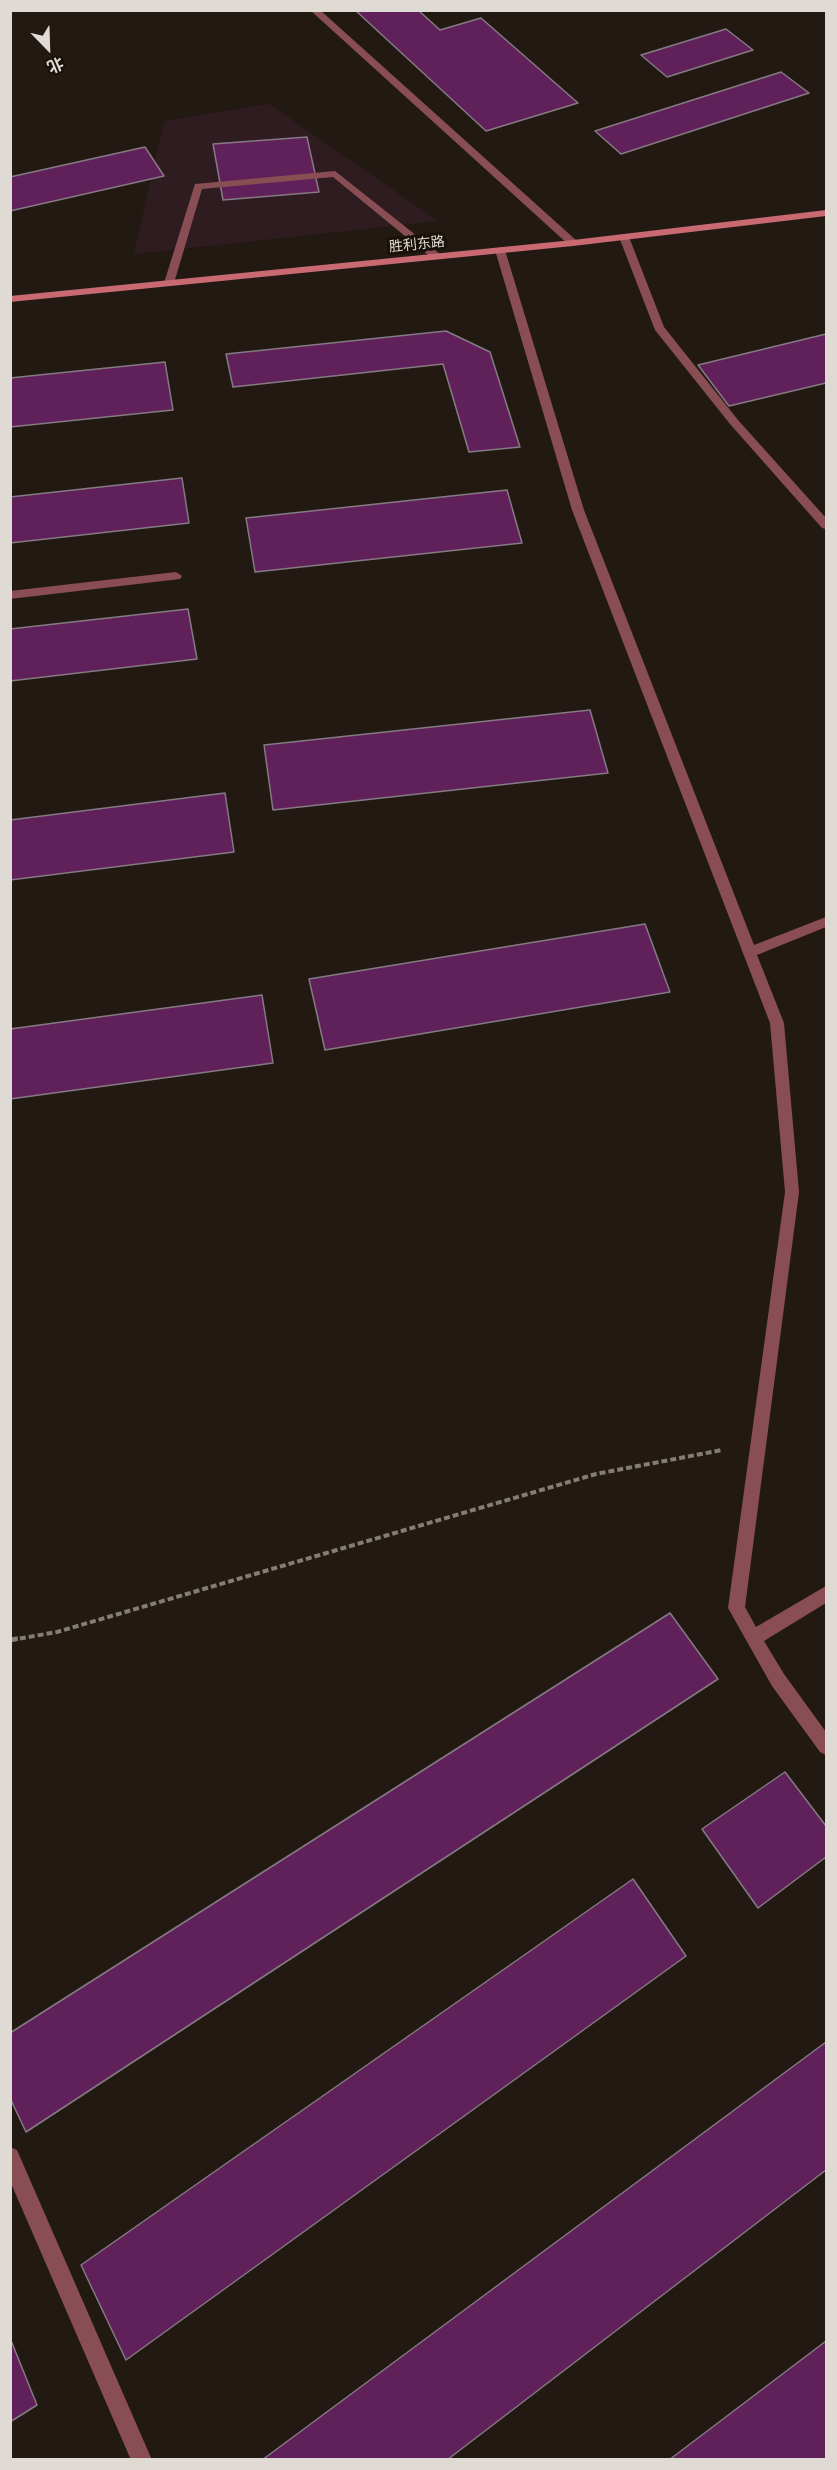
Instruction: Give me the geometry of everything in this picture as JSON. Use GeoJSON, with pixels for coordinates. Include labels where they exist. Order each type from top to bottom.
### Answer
{"type":"FeatureCollection","features":[{"type":"Feature","properties":{"kind":"main road","name":"胜利东路"},"geometry":{"type":"LineString","coordinates":[[10,299],[573,243],[826,213]]}},
{"type":"Feature","properties":{"kind":"street"},"geometry":{"type":"LineString","coordinates":[[314,10],[573,243]]}},
{"type":"Feature","properties":{"kind":"street"},"geometry":{"type":"LineString","coordinates":[[169,283],[198,186],[335,174],[437,257]]}},
{"type":"Feature","properties":{"kind":"street"},"geometry":{"type":"LineString","coordinates":[[624,237],[659,328],[734,422],[826,525]]}},
{"type":"Feature","properties":{"kind":"street"},"geometry":{"type":"LineString","coordinates":[[500,250],[578,510],[777,1023],[792,1192],[736,1608],[778,1680],[826,1746]]}},
{"type":"Feature","properties":{"kind":"street"},"geometry":{"type":"LineString","coordinates":[[10,594],[176,576]]}},
{"type":"Feature","properties":{"kind":"street"},"geometry":{"type":"LineString","coordinates":[[750,952],[826,922]]}},
{"type":"Feature","properties":{"kind":"street"},"geometry":{"type":"LineString","coordinates":[[753,1638],[826,1594]]}},
{"type":"Feature","properties":{"kind":"street"},"geometry":{"type":"LineString","coordinates":[[10,2157],[142,2460]]}},
{"type":"Feature","properties":{"kind":"path"},"geometry":{"type":"LineString","coordinates":[[10,1640],[57,1632],[596,1474],[758,1443]]}},
{"type":"Feature","properties":{"kind":"shaded area"},"geometry":{"type":"Polygon","coordinates":[[[269,104],[438,221],[134,254],[164,121],[269,104]]]}},
{"type":"Feature","properties":{"kind":"building"},"geometry":{"type":"Polygon","coordinates":[[[355,10],[418,10],[440,30],[481,18],[578,103],[486,131],[355,10]]]}},
{"type":"Feature","properties":{"kind":"building"},"geometry":{"type":"Polygon","coordinates":[[[726,29],[753,50],[667,77],[641,55],[726,29]]]}},
{"type":"Feature","properties":{"kind":"building"},"geometry":{"type":"Polygon","coordinates":[[[781,72],[809,93],[621,154],[595,131],[781,72]]]}},
{"type":"Feature","properties":{"kind":"building"},"geometry":{"type":"Polygon","coordinates":[[[307,137],[319,192],[223,200],[213,144],[307,137]]]}},
{"type":"Feature","properties":{"kind":"building"},"geometry":{"type":"Polygon","coordinates":[[[145,147],[164,176],[10,211],[10,177],[145,147]]]}},
{"type":"Feature","properties":{"kind":"building"},"geometry":{"type":"Polygon","coordinates":[[[446,331],[490,352],[520,447],[469,452],[443,364],[233,387],[226,354],[446,331]]]}},
{"type":"Feature","properties":{"kind":"building"},"geometry":{"type":"Polygon","coordinates":[[[826,334],[826,383],[729,406],[698,365],[826,334]]]}},
{"type":"Feature","properties":{"kind":"building"},"geometry":{"type":"Polygon","coordinates":[[[165,362],[173,410],[10,427],[10,378],[165,362]]]}},
{"type":"Feature","properties":{"kind":"building"},"geometry":{"type":"Polygon","coordinates":[[[182,478],[189,523],[10,543],[10,497],[182,478]]]}},
{"type":"Feature","properties":{"kind":"building"},"geometry":{"type":"Polygon","coordinates":[[[507,490],[522,543],[255,572],[246,518],[507,490]]]}},
{"type":"Feature","properties":{"kind":"building"},"geometry":{"type":"Polygon","coordinates":[[[188,609],[197,659],[10,681],[10,629],[188,609]]]}},
{"type":"Feature","properties":{"kind":"building"},"geometry":{"type":"Polygon","coordinates":[[[590,710],[608,773],[273,810],[264,745],[590,710]]]}},
{"type":"Feature","properties":{"kind":"building"},"geometry":{"type":"Polygon","coordinates":[[[225,793],[234,852],[10,880],[10,820],[225,793]]]}},
{"type":"Feature","properties":{"kind":"building"},"geometry":{"type":"Polygon","coordinates":[[[645,924],[670,992],[325,1050],[309,979],[645,924]]]}},
{"type":"Feature","properties":{"kind":"building"},"geometry":{"type":"Polygon","coordinates":[[[262,995],[273,1063],[10,1099],[10,1029],[262,995]]]}},
{"type":"Feature","properties":{"kind":"building"},"geometry":{"type":"Polygon","coordinates":[[[670,1613],[718,1679],[26,2132],[10,2098],[10,2033],[670,1613]]]}},
{"type":"Feature","properties":{"kind":"building"},"geometry":{"type":"Polygon","coordinates":[[[785,1772],[826,1826],[826,1857],[758,1908],[702,1829],[785,1772]]]}},
{"type":"Feature","properties":{"kind":"building"},"geometry":{"type":"Polygon","coordinates":[[[633,1879],[686,1956],[126,2360],[81,2265],[633,1879]]]}},
{"type":"Feature","properties":{"kind":"building"},"geometry":{"type":"Polygon","coordinates":[[[826,2042],[826,2170],[447,2460],[262,2460],[826,2042]]]}},
{"type":"Feature","properties":{"kind":"building"},"geometry":{"type":"Polygon","coordinates":[[[10,2338],[37,2405],[10,2422],[10,2338]]]}},
{"type":"Feature","properties":{"kind":"building"},"geometry":{"type":"Polygon","coordinates":[[[826,2341],[826,2460],[669,2460],[826,2341]]]}}]}
